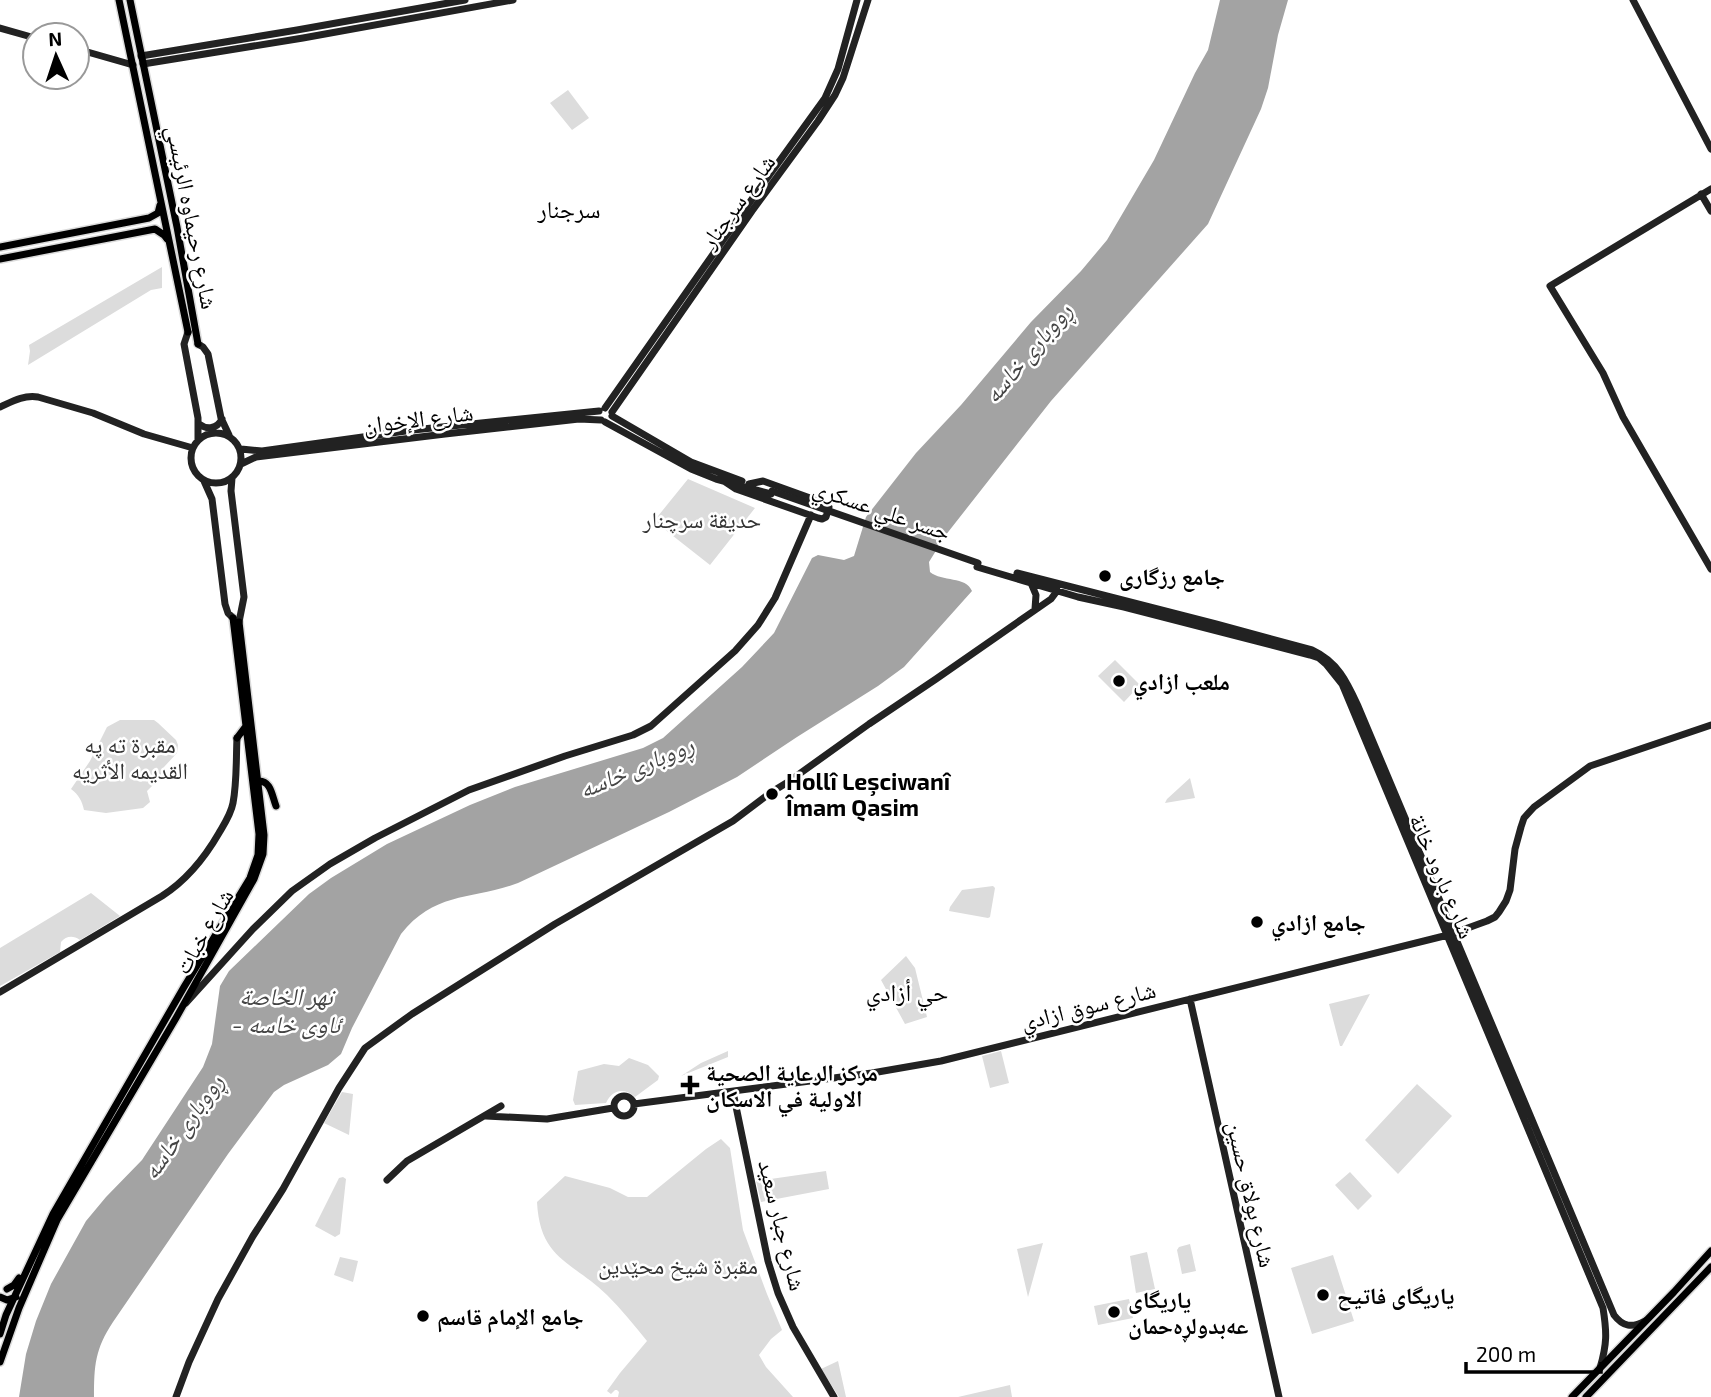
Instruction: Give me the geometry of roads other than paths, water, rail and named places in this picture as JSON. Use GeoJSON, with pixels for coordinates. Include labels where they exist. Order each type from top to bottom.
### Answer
{"type":"FeatureCollection","features":[{"type":"Feature","properties":{"kind":"main road","name":"شارع رحيماوه الرئيسي"},"geometry":{"type":"LineString","coordinates":[[119,0],[188,332]]}},
{"type":"Feature","properties":{"kind":"main road","name":"شارع رحيماوه الرئيسي"},"geometry":{"type":"LineString","coordinates":[[130,0],[146,59],[155,122],[198,344]]}},
{"type":"Feature","properties":{"kind":"main road"},"geometry":{"type":"LineString","coordinates":[[145,124],[150,128],[155,122]]}},
{"type":"Feature","properties":{"kind":"main road"},"geometry":{"type":"LineString","coordinates":[[148,139],[150,134],[158,137]]}},
{"type":"Feature","properties":{"kind":"main road"},"geometry":{"type":"LineString","coordinates":[[0,247],[152,217],[158,213],[161,201]]}},
{"type":"Feature","properties":{"kind":"main road"},"geometry":{"type":"LineString","coordinates":[[0,258],[155,229],[159,225],[158,221],[152,217]]}},
{"type":"Feature","properties":{"kind":"main road"},"geometry":{"type":"LineString","coordinates":[[93,229],[96,240]]}},
{"type":"Feature","properties":{"kind":"main road"},"geometry":{"type":"LineString","coordinates":[[155,229],[164,235],[170,244]]}},
{"type":"Feature","properties":{"kind":"main road","name":"شارع خبات"},"geometry":{"type":"LineString","coordinates":[[236,620],[248,743],[256,781]]}},
{"type":"Feature","properties":{"kind":"main road","name":"شارع خبات"},"geometry":{"type":"LineString","coordinates":[[0,1362],[15,1298],[257,873],[263,855],[236,620]]}},
{"type":"Feature","properties":{"kind":"main road"},"geometry":{"type":"LineString","coordinates":[[246,725],[237,740],[248,743]]}},
{"type":"Feature","properties":{"kind":"main road"},"geometry":{"type":"LineString","coordinates":[[256,781],[268,784],[276,806]]}},
{"type":"Feature","properties":{"kind":"main road","name":"شارع خبات"},"geometry":{"type":"LineString","coordinates":[[1,1332],[38,1245],[72,1181],[250,878],[262,835]]}},
{"type":"Feature","properties":{"kind":"main road"},"geometry":{"type":"LineString","coordinates":[[15,1298],[4,1287],[16,1283],[28,1258],[38,1245]]}},
{"type":"Feature","properties":{"kind":"main road"},"geometry":{"type":"LineString","coordinates":[[1572,1397],[1711,1251]]}},
{"type":"Feature","properties":{"kind":"main road"},"geometry":{"type":"LineString","coordinates":[[1586,1397],[1711,1268]]}},
{"type":"Feature","properties":{"kind":"main road"},"geometry":{"type":"LineString","coordinates":[[0,1320],[1,1332]]}},
{"type":"Feature","properties":{"kind":"street"},"geometry":{"type":"LineString","coordinates":[[146,59],[465,0]]}},
{"type":"Feature","properties":{"kind":"street"},"geometry":{"type":"LineString","coordinates":[[146,59],[303,38],[511,0]]}},
{"type":"Feature","properties":{"kind":"street","name":"شارع سرجنار"},"geometry":{"type":"LineString","coordinates":[[603,421],[609,421],[607,411],[825,98],[838,69],[858,0]]}},
{"type":"Feature","properties":{"kind":"street","name":"شارع سرجنار"},"geometry":{"type":"LineString","coordinates":[[707,268],[835,95],[868,0]]}},
{"type":"Feature","properties":{"kind":"street"},"geometry":{"type":"LineString","coordinates":[[1633,0],[1711,149]]}},
{"type":"Feature","properties":{"kind":"street"},"geometry":{"type":"LineString","coordinates":[[854,12],[864,15]]}},
{"type":"Feature","properties":{"kind":"street"},"geometry":{"type":"LineString","coordinates":[[0,28],[21,34]]}},
{"type":"Feature","properties":{"kind":"street"},"geometry":{"type":"LineString","coordinates":[[91,53],[133,65]]}},
{"type":"Feature","properties":{"kind":"street"},"geometry":{"type":"LineString","coordinates":[[1711,189],[1550,286],[1603,373],[1623,417],[1711,569]]}},
{"type":"Feature","properties":{"kind":"street"},"geometry":{"type":"LineString","coordinates":[[1701,194],[1711,211]]}},
{"type":"Feature","properties":{"kind":"street","name":"شارع رحيماوه الرئيسي"},"geometry":{"type":"LineString","coordinates":[[188,332],[184,344],[199,424],[198,440]]}},
{"type":"Feature","properties":{"kind":"street","name":"شارع رحيماوه الرئيسي"},"geometry":{"type":"LineString","coordinates":[[198,344],[208,354],[222,419],[229,436]]}},
{"type":"Feature","properties":{"kind":"street"},"geometry":{"type":"LineString","coordinates":[[0,407],[20,398],[38,397],[193,448]]}},
{"type":"Feature","properties":{"kind":"street"},"geometry":{"type":"LineString","coordinates":[[607,411],[598,415],[603,421],[691,469],[724,481],[771,492]]}},
{"type":"Feature","properties":{"kind":"street"},"geometry":{"type":"LineString","coordinates":[[445,430],[607,411],[691,461],[771,492]]}},
{"type":"Feature","properties":{"kind":"street"},"geometry":{"type":"LineString","coordinates":[[199,424],[212,428],[222,419]]}},
{"type":"Feature","properties":{"kind":"street","name":"شارع الإخوان"},"geometry":{"type":"LineString","coordinates":[[241,464],[251,455],[445,430],[584,419],[603,421]]}},
{"type":"Feature","properties":{"kind":"street"},"geometry":{"type":"LineString","coordinates":[[241,449],[238,472],[226,481],[217,483],[204,480],[191,464],[193,448],[198,440],[216,432],[229,436],[251,455]]}},
{"type":"Feature","properties":{"kind":"street","name":"شارع خبات"},"geometry":{"type":"LineString","coordinates":[[204,480],[211,495],[225,604],[228,613],[236,620],[244,597],[232,478]]}},
{"type":"Feature","properties":{"kind":"street"},"geometry":{"type":"LineString","coordinates":[[724,481],[731,487],[820,519],[824,518],[828,511],[828,505],[763,481],[749,484]]}},
{"type":"Feature","properties":{"kind":"street"},"geometry":{"type":"LineString","coordinates":[[211,495],[218,488],[224,487],[232,494]]}},
{"type":"Feature","properties":{"kind":"street","name":"جسر علي عسكري"},"geometry":{"type":"LineString","coordinates":[[771,492],[978,565]]}},
{"type":"Feature","properties":{"kind":"street"},"geometry":{"type":"LineString","coordinates":[[180,1009],[272,910],[330,864],[374,838],[469,790],[633,735],[651,726],[735,651],[758,625],[775,598],[811,516]]}},
{"type":"Feature","properties":{"kind":"street"},"geometry":{"type":"LineString","coordinates":[[978,565],[1056,588]]}},
{"type":"Feature","properties":{"kind":"street"},"geometry":{"type":"LineString","coordinates":[[978,565],[1056,588]]}},
{"type":"Feature","properties":{"kind":"street"},"geometry":{"type":"LineString","coordinates":[[1030,582],[1036,595],[1036,608]]}},
{"type":"Feature","properties":{"kind":"street"},"geometry":{"type":"LineString","coordinates":[[176,1397],[218,1299],[339,1088],[365,1048],[412,1014],[555,924],[733,821],[1036,608],[1056,588]]}},
{"type":"Feature","properties":{"kind":"street","name":"شارع بارود خانة"},"geometry":{"type":"LineString","coordinates":[[1056,588],[1285,646],[1326,664],[1337,676],[1371,750],[1490,1027]]}},
{"type":"Feature","properties":{"kind":"street","name":"شارع سوق ازادي"},"geometry":{"type":"LineString","coordinates":[[634,1104],[941,1061],[1451,934],[1487,921],[1499,912],[1510,890],[1515,849],[1524,818],[1534,807],[1590,766],[1711,725]]}},
{"type":"Feature","properties":{"kind":"street"},"geometry":{"type":"LineString","coordinates":[[0,992],[186,879],[208,852],[229,816],[238,786],[237,740]]}},
{"type":"Feature","properties":{"kind":"street","name":"شارع بولاق حسين"},"geometry":{"type":"LineString","coordinates":[[1190,999],[1279,1397]]}},
{"type":"Feature","properties":{"kind":"street"},"geometry":{"type":"LineString","coordinates":[[1490,1027],[1501,1044],[1614,1315],[1623,1325],[1629,1326],[1641,1324],[1648,1319]]}},
{"type":"Feature","properties":{"kind":"street"},"geometry":{"type":"LineString","coordinates":[[1490,1027],[1603,1308],[1607,1334],[1600,1369]]}},
{"type":"Feature","properties":{"kind":"street","name":"شارع جبار سعيد"},"geometry":{"type":"LineString","coordinates":[[733,1092],[765,1248],[778,1293],[793,1326],[834,1397]]}},
{"type":"Feature","properties":{"kind":"street"},"geometry":{"type":"LineString","coordinates":[[622,1096],[629,1097],[634,1104],[632,1113],[624,1116],[617,1114],[614,1108],[615,1100],[622,1096]]}},
{"type":"Feature","properties":{"kind":"street"},"geometry":{"type":"LineString","coordinates":[[387,1180],[407,1161],[502,1107]]}},
{"type":"Feature","properties":{"kind":"street"},"geometry":{"type":"LineString","coordinates":[[485,1116],[547,1119],[614,1108]]}},
{"type":"Feature","properties":{"kind":"water","name":"نهر الخاصة - ئاوی خاسە"},"geometry":{"type":"Polygon","coordinates":[[[1220,0],[1288,0],[1261,109],[1208,224],[1051,401],[945,536],[929,562],[930,572],[965,583],[972,591],[904,667],[737,777],[518,883],[441,903],[414,920],[401,934],[341,1054],[328,1065],[274,1092],[228,1154],[113,1322],[102,1341],[97,1358],[94,1397],[19,1397],[26,1354],[51,1284],[86,1221],[142,1160],[203,1067],[212,1044],[220,986],[229,971],[309,894],[387,844],[515,787],[643,748],[663,738],[742,667],[774,633],[812,558],[818,555],[844,560],[854,556],[866,517],[916,453],[1107,240],[1154,160],[1208,50],[1220,0]]]}},
{"type":"Feature","properties":{"kind":"place","name":"جامع رزگاری"},"geometry":{"type":"Point","coordinates":[1105,576]}},
{"type":"Feature","properties":{"kind":"place","name":"ملعب ازادي"},"geometry":{"type":"Point","coordinates":[1119,681]}},
{"type":"Feature","properties":{"kind":"place","name":"Hollî Leşciwanî Îmam Qasim"},"geometry":{"type":"Point","coordinates":[772,794]}},
{"type":"Feature","properties":{"kind":"place","name":"جامع ازادي"},"geometry":{"type":"Point","coordinates":[1257,922]}},
{"type":"Feature","properties":{"kind":"place","name":"مركز الرعاية الصحية الاولية في الاسكان"},"geometry":{"type":"Point","coordinates":[690,1085]}},
{"type":"Feature","properties":{"kind":"place","name":"یاریگای فاتیح"},"geometry":{"type":"Point","coordinates":[1323,1295]}},
{"type":"Feature","properties":{"kind":"place","name":"یاریگای عەبدولڕەحمان"},"geometry":{"type":"Point","coordinates":[1114,1312]}},
{"type":"Feature","properties":{"kind":"place","name":"جامع الإمام قاسم"},"geometry":{"type":"Point","coordinates":[423,1316]}},
{"type":"Feature","properties":{"kind":"district","name":"سرجنار"},"geometry":{"type":"Point","coordinates":[569,208]}},
{"type":"Feature","properties":{"kind":"district","name":"حي أزادي"},"geometry":{"type":"Point","coordinates":[907,991]}},
{"type":"Feature","properties":{"kind":"water label","name":"ڕووباری خاسە"},"geometry":{"type":"Point","coordinates":[1027,352]}},
{"type":"Feature","properties":{"kind":"water label","name":"ڕووباری خاسە"},"geometry":{"type":"Point","coordinates":[636,766]}},
{"type":"Feature","properties":{"kind":"water label","name":"ڕووباری خاسە"},"geometry":{"type":"Point","coordinates":[182,1126]}},
{"type":"Feature","properties":{"kind":"park label","name":"حديقة سرچنار"},"geometry":{"type":"Point","coordinates":[702,519]}},
{"type":"Feature","properties":{"kind":"park label","name":"مقبرة ته په القديمه الأثريه"},"geometry":{"type":"Point","coordinates":[130,757]}},
{"type":"Feature","properties":{"kind":"park label","name":"مقبرة شيخ محێدین"},"geometry":{"type":"Point","coordinates":[678,1265]}}]}
